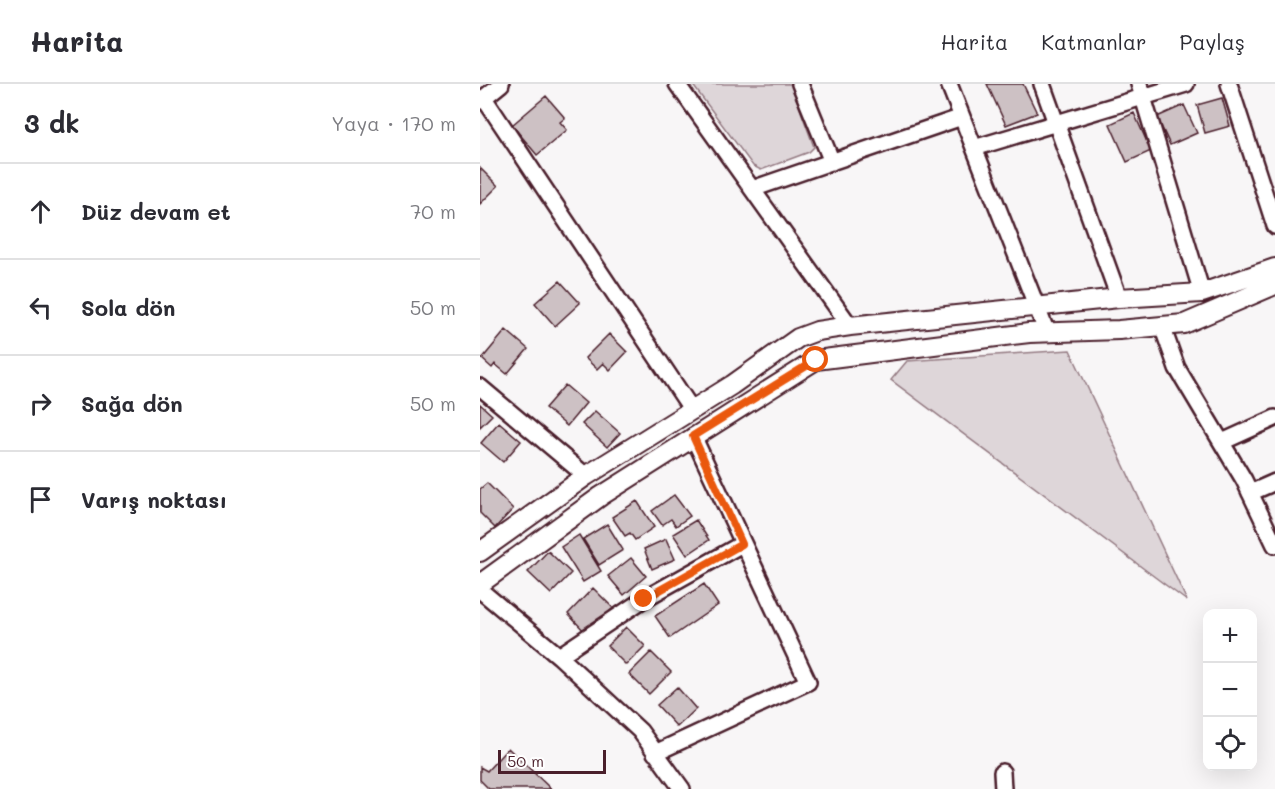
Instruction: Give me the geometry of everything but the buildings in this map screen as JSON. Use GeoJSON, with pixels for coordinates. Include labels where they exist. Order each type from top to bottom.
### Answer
{"type":"FeatureCollection","features":[{"type":"Feature","properties":{"kind":"street"},"geometry":{"type":"LineString","coordinates":[[677,84],[850,326]]}},
{"type":"Feature","properties":{"kind":"street"},"geometry":{"type":"LineString","coordinates":[[800,84],[832,162]]}},
{"type":"Feature","properties":{"kind":"street"},"geometry":{"type":"LineString","coordinates":[[949,84],[1047,333]]}},
{"type":"Feature","properties":{"kind":"street"},"geometry":{"type":"LineString","coordinates":[[1042,84],[1119,298]]}},
{"type":"Feature","properties":{"kind":"street"},"geometry":{"type":"LineString","coordinates":[[974,148],[1056,123],[1141,90],[1186,84]]}},
{"type":"Feature","properties":{"kind":"street"},"geometry":{"type":"LineString","coordinates":[[1229,84],[1275,226]]}},
{"type":"Feature","properties":{"kind":"street"},"geometry":{"type":"LineString","coordinates":[[499,85],[482,100],[692,410]]}},
{"type":"Feature","properties":{"kind":"street"},"geometry":{"type":"LineString","coordinates":[[1141,90],[1202,293]]}},
{"type":"Feature","properties":{"kind":"street"},"geometry":{"type":"LineString","coordinates":[[752,189],[962,117]]}},
{"type":"Feature","properties":{"kind":"street"},"geometry":{"type":"LineString","coordinates":[[480,552],[586,476],[692,410],[798,338],[850,326],[1037,309],[1119,298],[1202,293],[1275,268]]}},
{"type":"Feature","properties":{"kind":"street"},"geometry":{"type":"LineString","coordinates":[[480,584],[601,496],[816,360],[907,347],[1047,333],[1184,324],[1275,285]]}},
{"type":"Feature","properties":{"kind":"street"},"geometry":{"type":"LineString","coordinates":[[1162,326],[1177,368],[1250,493],[1275,545]]}},
{"type":"Feature","properties":{"kind":"street"},"geometry":{"type":"LineString","coordinates":[[480,387],[586,476]]}},
{"type":"Feature","properties":{"kind":"street"},"geometry":{"type":"LineString","coordinates":[[1221,442],[1275,418]]}},
{"type":"Feature","properties":{"kind":"street"},"geometry":{"type":"LineString","coordinates":[[655,753],[808,682],[693,436]]}},
{"type":"Feature","properties":{"kind":"street"},"geometry":{"type":"LineString","coordinates":[[1250,493],[1275,482]]}},
{"type":"Feature","properties":{"kind":"street"},"geometry":{"type":"LineString","coordinates":[[559,656],[644,599],[742,544]]}},
{"type":"Feature","properties":{"kind":"street"},"geometry":{"type":"LineString","coordinates":[[480,590],[559,656],[640,731],[681,789]]}},
{"type":"Feature","properties":{"kind":"street"},"geometry":{"type":"LineString","coordinates":[[1002,772],[1003,789]]}},
{"type":"Feature","properties":{"kind":"shaded area"},"geometry":{"type":"Polygon","coordinates":[[[692,84],[791,84],[814,147],[809,152],[761,170],[753,166],[692,84]]]}},
{"type":"Feature","properties":{"kind":"shaded area"},"geometry":{"type":"Polygon","coordinates":[[[1070,350],[1187,601],[891,380],[907,361],[1070,350]]]}},
{"type":"Feature","properties":{"kind":"route"},"geometry":{"type":"LineString","coordinates":[[644,599],[742,544],[693,436],[816,360]]}}]}
